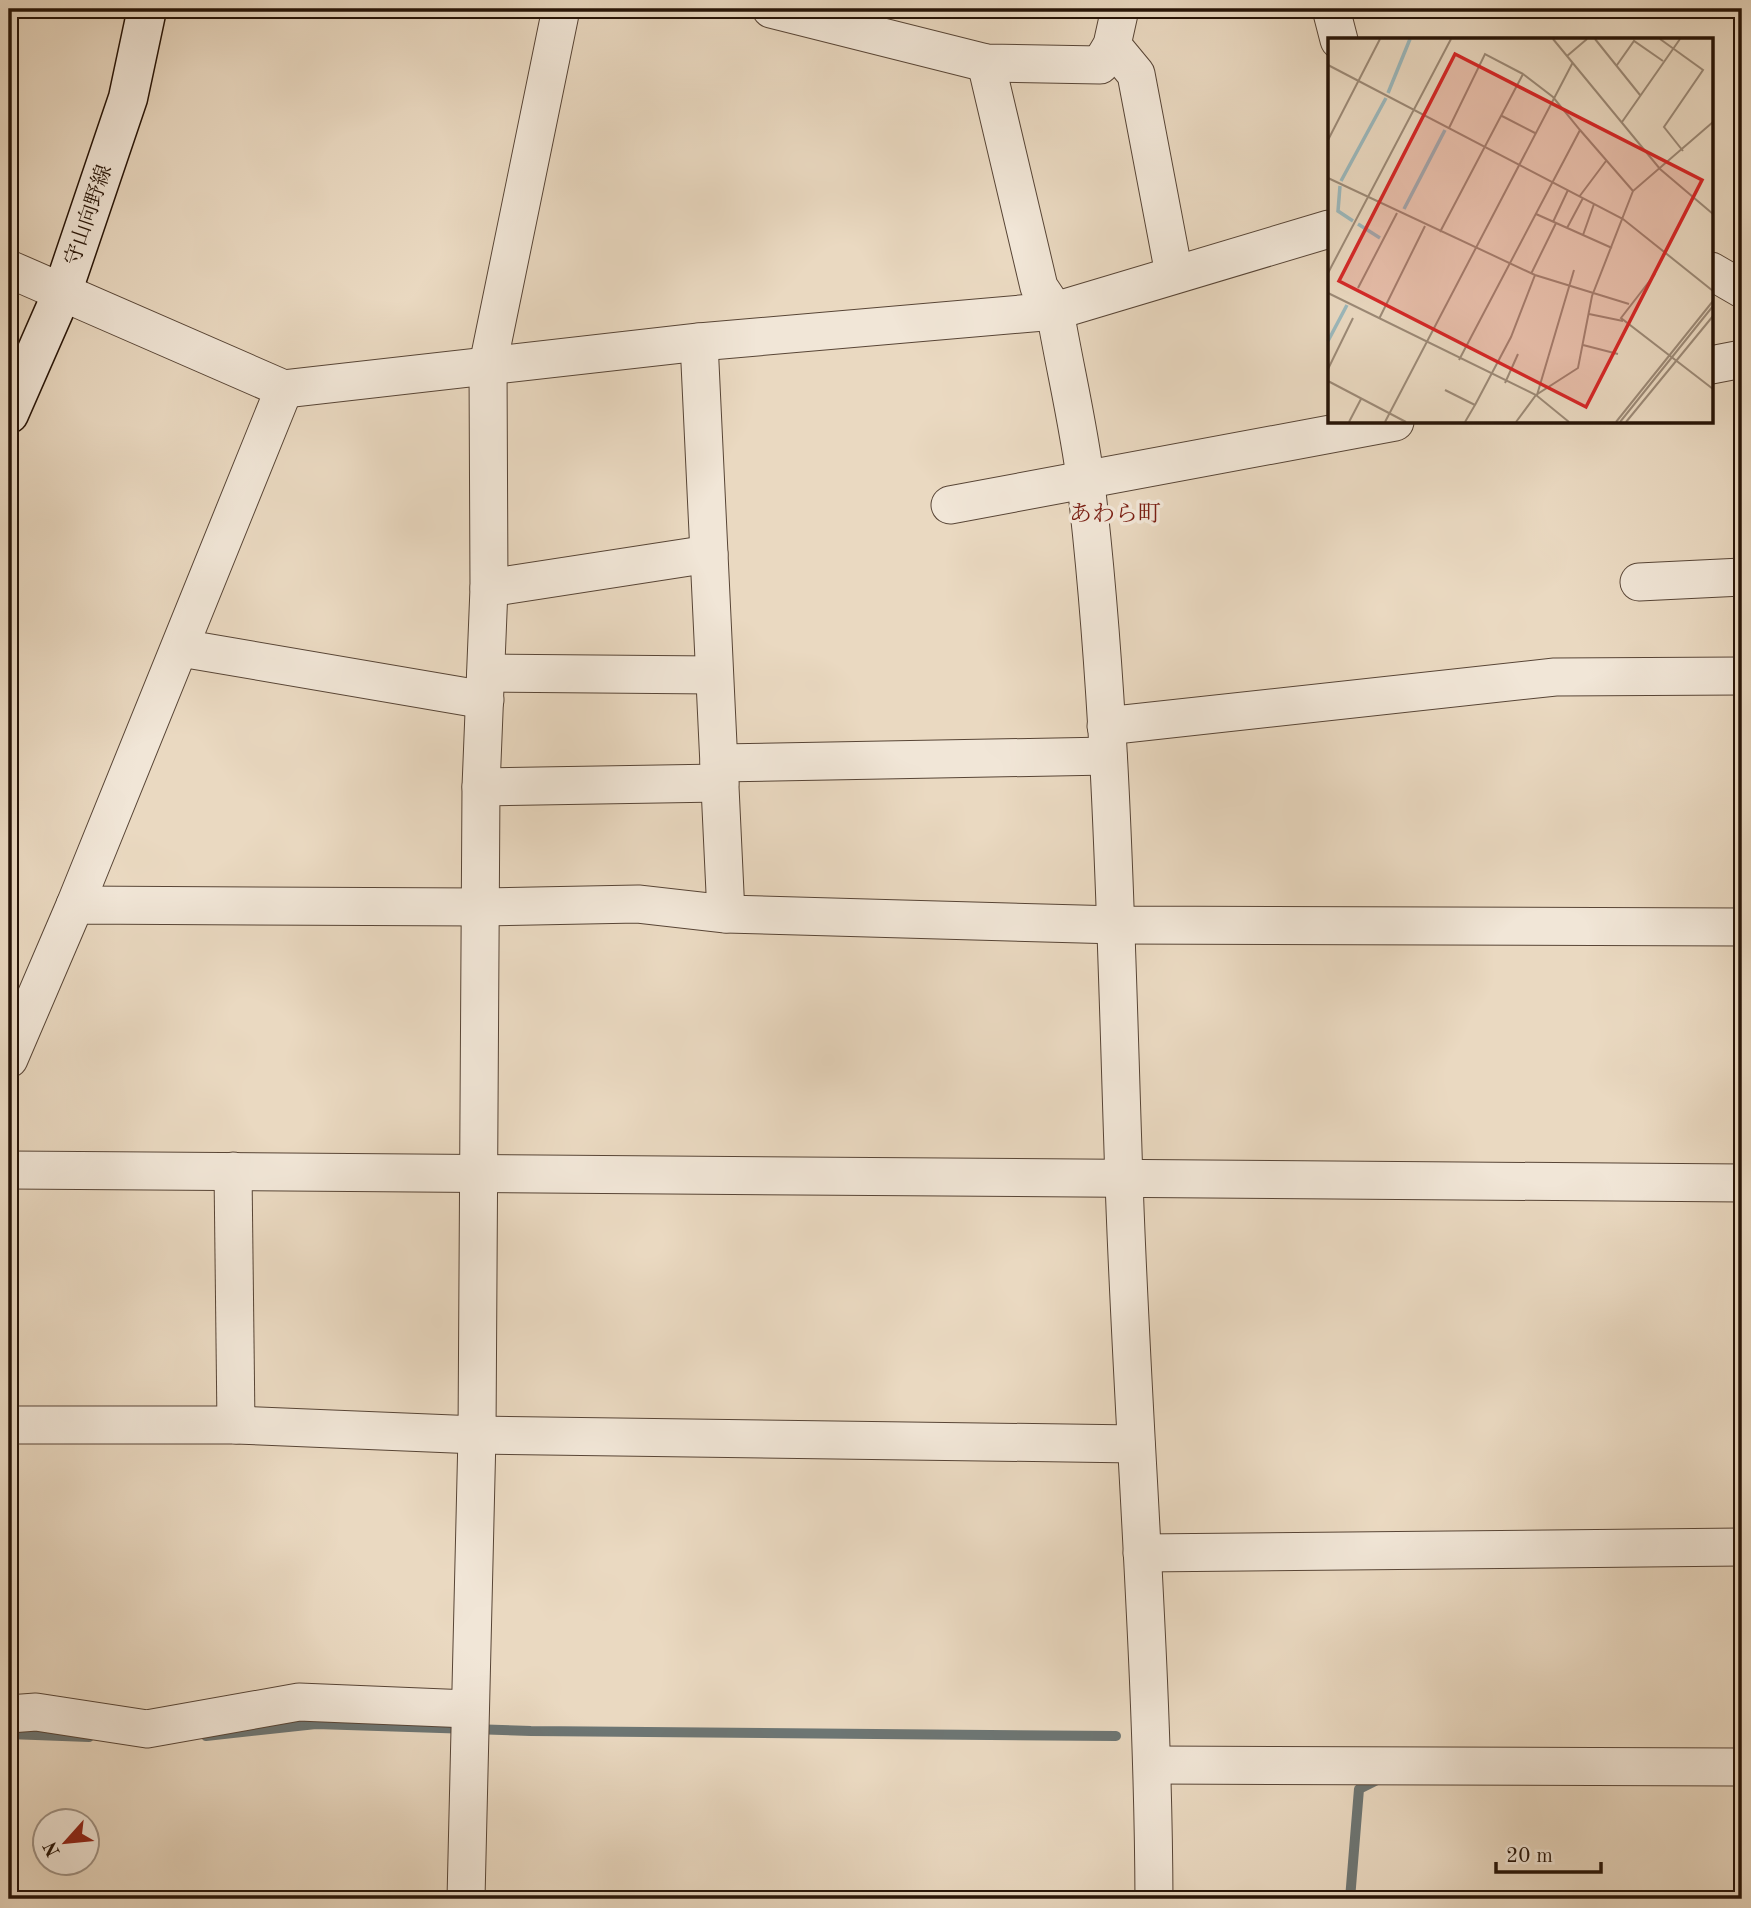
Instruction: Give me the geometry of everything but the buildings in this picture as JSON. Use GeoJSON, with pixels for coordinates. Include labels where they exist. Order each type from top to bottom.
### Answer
{"type":"FeatureCollection","features":[{"type":"Feature","properties":{"kind":"main road","name":"守山向野線"},"geometry":{"type":"LineString","coordinates":[[9,414],[62,293],[128,98],[147,9]]}},
{"type":"Feature","properties":{"kind":"street"},"geometry":{"type":"LineString","coordinates":[[466,1899],[477,1435],[481,787],[489,588],[488,365],[561,9]]}},
{"type":"Feature","properties":{"kind":"street"},"geometry":{"type":"LineString","coordinates":[[771,9],[986,62],[1100,65],[1112,45],[1120,9]]}},
{"type":"Feature","properties":{"kind":"street"},"geometry":{"type":"LineString","coordinates":[[1331,9],[1338,38]]}},
{"type":"Feature","properties":{"kind":"street"},"geometry":{"type":"LineString","coordinates":[[1112,45],[1136,74],[1174,274]]}},
{"type":"Feature","properties":{"kind":"street"},"geometry":{"type":"LineString","coordinates":[[986,62],[1040,287],[1055,311],[1086,482],[1107,741],[1118,925],[1124,1180],[1154,1765],[1154,1899]]}},
{"type":"Feature","properties":{"kind":"street"},"geometry":{"type":"LineString","coordinates":[[9,269],[284,389],[699,342],[1055,311],[1328,229]]}},
{"type":"Feature","properties":{"kind":"street"},"geometry":{"type":"LineString","coordinates":[[1712,272],[1742,289]]}},
{"type":"Feature","properties":{"kind":"street"},"geometry":{"type":"LineString","coordinates":[[699,342],[726,914]]}},
{"type":"Feature","properties":{"kind":"street"},"geometry":{"type":"LineString","coordinates":[[1712,365],[1742,359]]}},
{"type":"Feature","properties":{"kind":"street"},"geometry":{"type":"LineString","coordinates":[[9,1059],[181,648],[284,389]]}},
{"type":"Feature","properties":{"kind":"street"},"geometry":{"type":"LineString","coordinates":[[950,506],[1385,424]]}},
{"type":"Feature","properties":{"kind":"street"},"geometry":{"type":"LineString","coordinates":[[489,588],[709,554]]}},
{"type":"Feature","properties":{"kind":"street"},"geometry":{"type":"LineString","coordinates":[[1639,582],[1742,577]]}},
{"type":"Feature","properties":{"kind":"street"},"geometry":{"type":"LineString","coordinates":[[181,648],[485,687],[715,675]]}},
{"type":"Feature","properties":{"kind":"street"},"geometry":{"type":"LineString","coordinates":[[481,787],[719,773],[1107,741],[1555,677],[1742,676]]}},
{"type":"Feature","properties":{"kind":"street"},"geometry":{"type":"LineString","coordinates":[[75,905],[482,907],[638,904],[726,914],[1118,925],[1742,927]]}},
{"type":"Feature","properties":{"kind":"street"},"geometry":{"type":"LineString","coordinates":[[9,1170],[479,1171],[1124,1180],[1742,1183]]}},
{"type":"Feature","properties":{"kind":"street"},"geometry":{"type":"LineString","coordinates":[[233,1171],[236,1425]]}},
{"type":"Feature","properties":{"kind":"street"},"geometry":{"type":"LineString","coordinates":[[9,1425],[236,1425],[477,1435],[1136,1444]]}},
{"type":"Feature","properties":{"kind":"street"},"geometry":{"type":"LineString","coordinates":[[1142,1553],[1742,1547]]}},
{"type":"Feature","properties":{"kind":"street"},"geometry":{"type":"LineString","coordinates":[[9,1714],[36,1712],[147,1729],[299,1702],[469,1709]]}},
{"type":"Feature","properties":{"kind":"street"},"geometry":{"type":"LineString","coordinates":[[1154,1765],[1735,1767]]}},
{"type":"Feature","properties":{"kind":"waterway"},"geometry":{"type":"LineString","coordinates":[[206,1736],[316,1724],[531,1731],[1116,1736]]}},
{"type":"Feature","properties":{"kind":"waterway"},"geometry":{"type":"LineString","coordinates":[[9,1734],[89,1737]]}},
{"type":"Feature","properties":{"kind":"waterway"},"geometry":{"type":"LineString","coordinates":[[1350,1899],[1359,1789],[1379,1779]]}},
{"type":"Feature","properties":{"kind":"district","name":"あわら町"},"geometry":{"type":"Point","coordinates":[1115,513]}}]}
